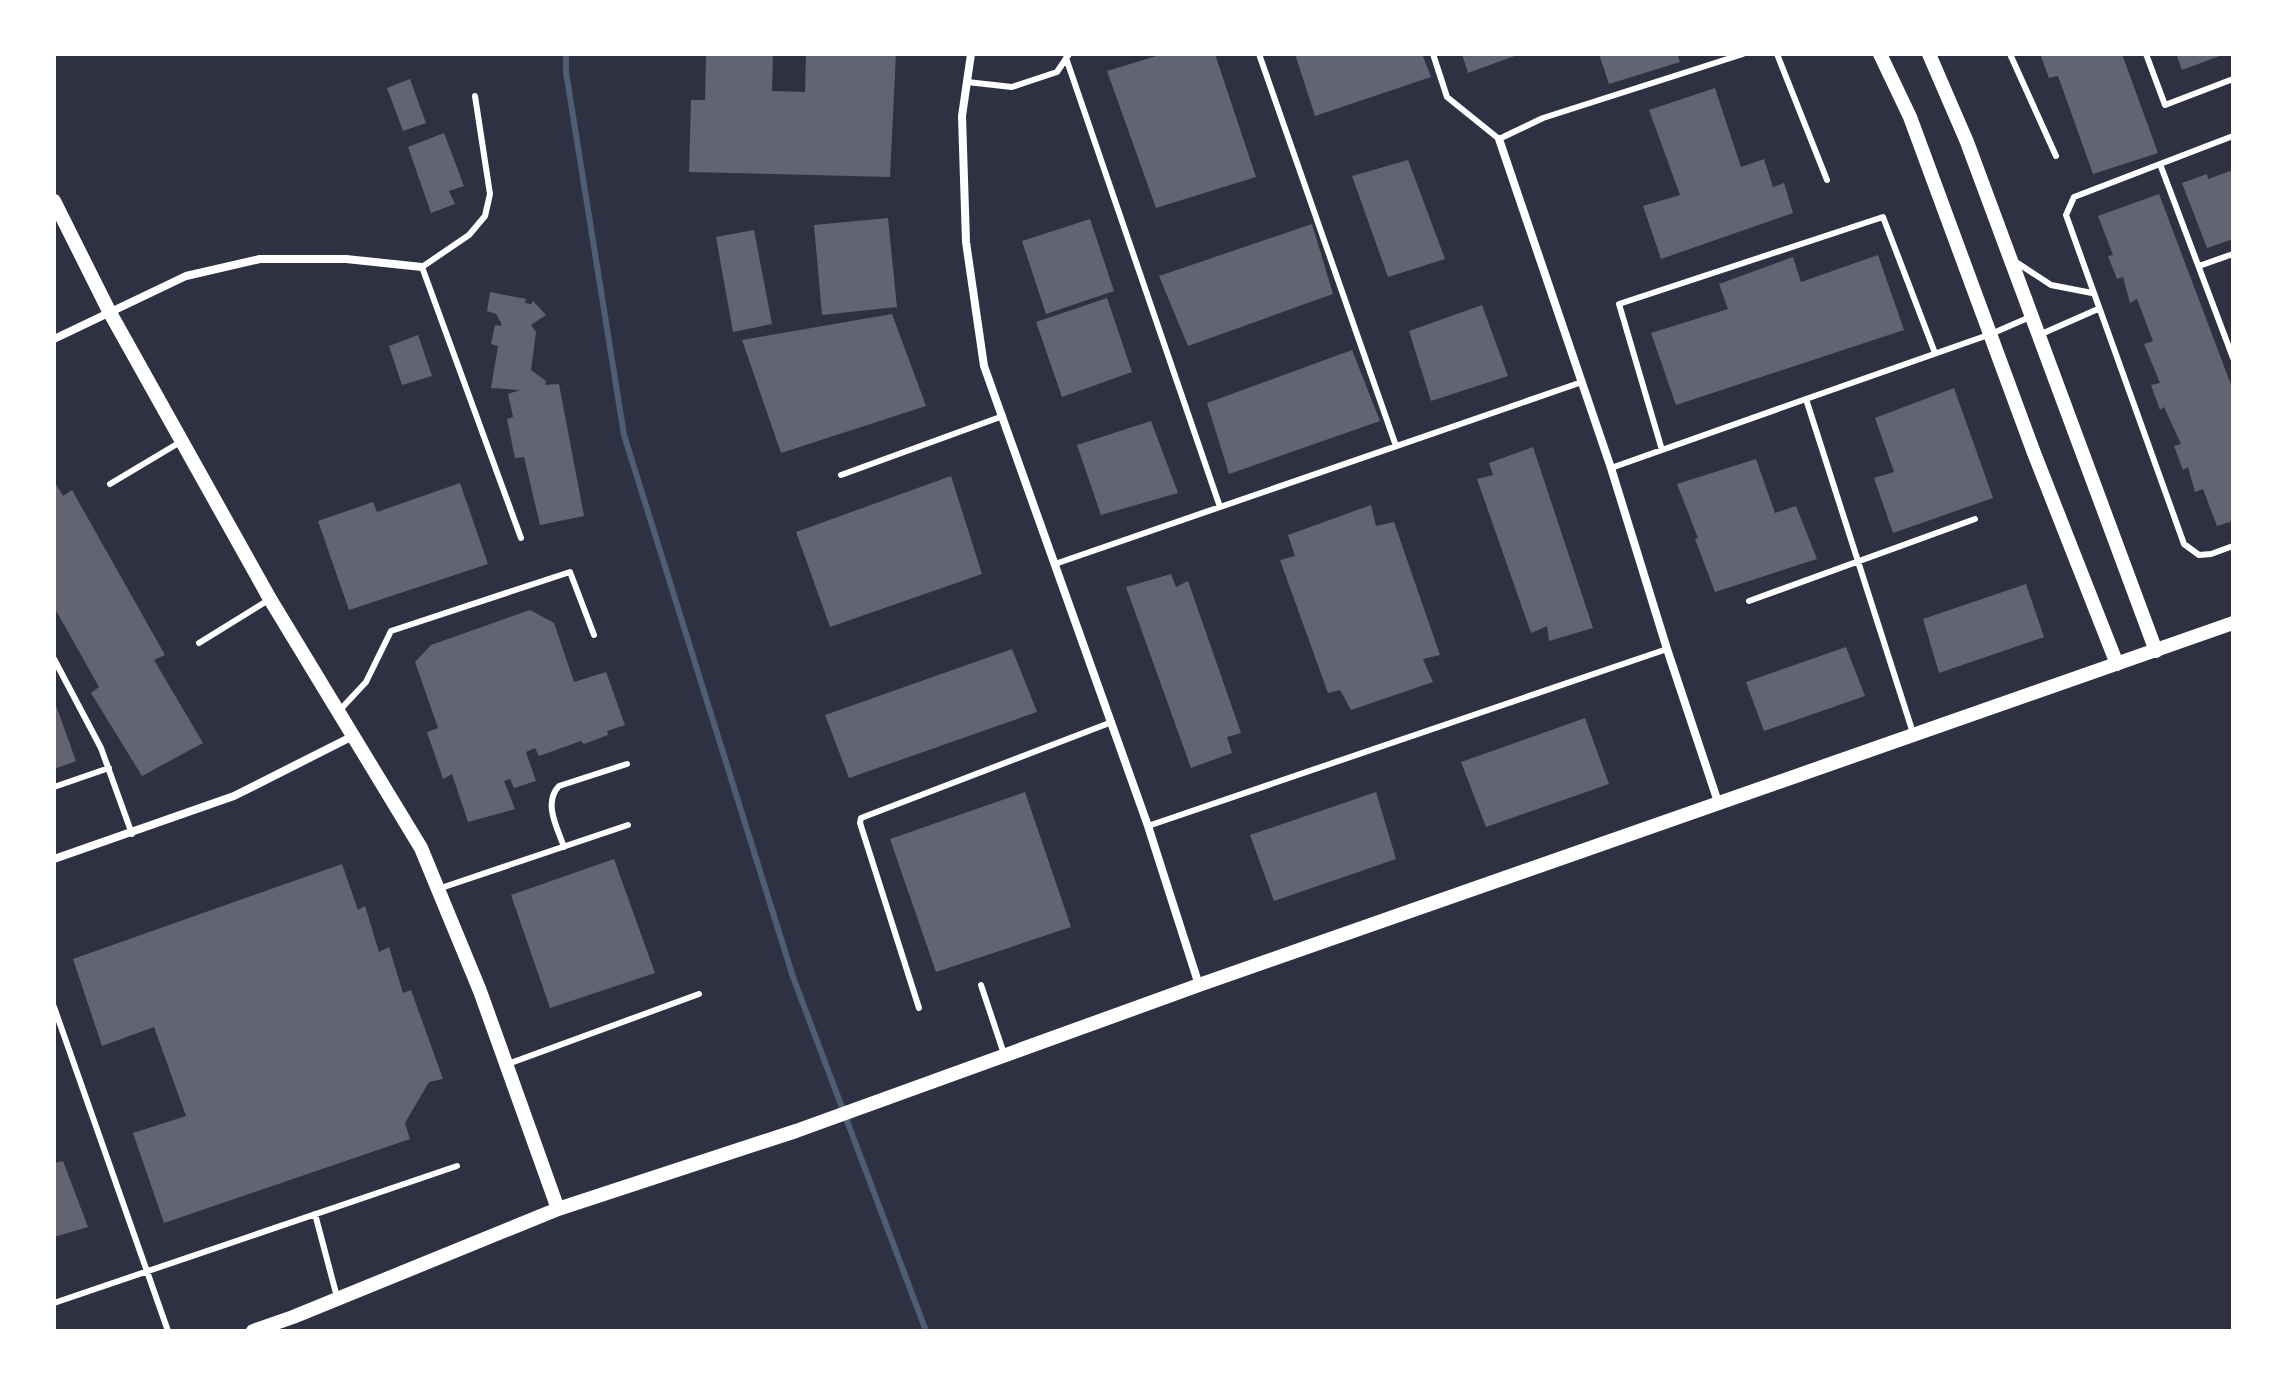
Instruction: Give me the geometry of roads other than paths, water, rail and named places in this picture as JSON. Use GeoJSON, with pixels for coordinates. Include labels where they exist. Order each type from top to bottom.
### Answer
{"type":"FeatureCollection","features":[{"type":"Feature","properties":{"kind":"street"},"geometry":{"type":"LineString","coordinates":[[971,54],[962,116],[966,242],[984,366],[1112,722],[1199,985]]}},
{"type":"Feature","properties":{"kind":"street"},"geometry":{"type":"LineString","coordinates":[[1880,54],[1910,117],[2034,453],[2117,664]]}},
{"type":"Feature","properties":{"kind":"street"},"geometry":{"type":"LineString","coordinates":[[1929,54],[1953,106],[2156,651]]}},
{"type":"Feature","properties":{"kind":"street"},"geometry":{"type":"LineString","coordinates":[[1499,139],[1611,468],[1719,805]]}},
{"type":"Feature","properties":{"kind":"street"},"geometry":{"type":"LineString","coordinates":[[54,201],[109,311],[270,599],[421,848],[508,1064],[558,1209]]}},
{"type":"Feature","properties":{"kind":"street"},"geometry":{"type":"LineString","coordinates":[[54,339],[186,276],[260,259],[346,259],[422,267]]}},
{"type":"Feature","properties":{"kind":"street"},"geometry":{"type":"LineString","coordinates":[[253,1331],[278,1327],[337,1297],[558,1209],[796,1131],[1199,985],[2233,623]]}},
{"type":"Feature","properties":{"kind":"street"},"geometry":{"type":"LineString","coordinates":[[54,859],[234,796],[351,737]]}},
{"type":"Feature","properties":{"kind":"lane"},"geometry":{"type":"LineString","coordinates":[[1259,54],[1396,446]]}},
{"type":"Feature","properties":{"kind":"lane"},"geometry":{"type":"LineString","coordinates":[[1433,54],[1447,97],[1499,139],[1543,118],[1743,54]]}},
{"type":"Feature","properties":{"kind":"lane"},"geometry":{"type":"LineString","coordinates":[[1777,54],[1827,180]]}},
{"type":"Feature","properties":{"kind":"lane"},"geometry":{"type":"LineString","coordinates":[[2010,54],[2056,156]]}},
{"type":"Feature","properties":{"kind":"lane"},"geometry":{"type":"LineString","coordinates":[[2146,54],[2165,105],[2233,79]]}},
{"type":"Feature","properties":{"kind":"lane"},"geometry":{"type":"LineString","coordinates":[[967,82],[1012,87],[1057,72],[1067,56]]}},
{"type":"Feature","properties":{"kind":"lane"},"geometry":{"type":"LineString","coordinates":[[1067,56],[1220,507]]}},
{"type":"Feature","properties":{"kind":"lane"},"geometry":{"type":"LineString","coordinates":[[475,96],[490,194],[485,216],[469,235],[422,267],[521,538]]}},
{"type":"Feature","properties":{"kind":"lane"},"geometry":{"type":"LineString","coordinates":[[2233,136],[2074,197],[2066,215],[2184,544],[2199,555],[2233,546]]}},
{"type":"Feature","properties":{"kind":"lane"},"geometry":{"type":"LineString","coordinates":[[2160,164],[2233,358]]}},
{"type":"Feature","properties":{"kind":"lane"},"geometry":{"type":"LineString","coordinates":[[1662,450],[1619,304],[1883,217],[1935,353]]}},
{"type":"Feature","properties":{"kind":"lane"},"geometry":{"type":"LineString","coordinates":[[2199,266],[2233,254]]}},
{"type":"Feature","properties":{"kind":"lane"},"geometry":{"type":"LineString","coordinates":[[2010,258],[2051,285],[2092,293]]}},
{"type":"Feature","properties":{"kind":"lane"},"geometry":{"type":"LineString","coordinates":[[2039,335],[2098,309]]}},
{"type":"Feature","properties":{"kind":"lane"},"geometry":{"type":"LineString","coordinates":[[1611,468],[1991,334],[2032,316]]}},
{"type":"Feature","properties":{"kind":"lane"},"geometry":{"type":"LineString","coordinates":[[1055,564],[1582,382]]}},
{"type":"Feature","properties":{"kind":"lane"},"geometry":{"type":"LineString","coordinates":[[1806,399],[1914,737]]}},
{"type":"Feature","properties":{"kind":"lane"},"geometry":{"type":"LineString","coordinates":[[841,475],[1003,416]]}},
{"type":"Feature","properties":{"kind":"lane"},"geometry":{"type":"LineString","coordinates":[[110,484],[182,441]]}},
{"type":"Feature","properties":{"kind":"lane"},"geometry":{"type":"LineString","coordinates":[[1749,601],[1975,519]]}},
{"type":"Feature","properties":{"kind":"lane"},"geometry":{"type":"LineString","coordinates":[[338,712],[366,682],[391,631],[570,572],[594,635]]}},
{"type":"Feature","properties":{"kind":"lane"},"geometry":{"type":"LineString","coordinates":[[199,643],[270,599]]}},
{"type":"Feature","properties":{"kind":"lane"},"geometry":{"type":"LineString","coordinates":[[1148,826],[1667,649]]}},
{"type":"Feature","properties":{"kind":"lane"},"geometry":{"type":"LineString","coordinates":[[54,659],[101,748],[132,834]]}},
{"type":"Feature","properties":{"kind":"lane"},"geometry":{"type":"LineString","coordinates":[[919,1008],[860,823],[861,818],[1112,722]]}},
{"type":"Feature","properties":{"kind":"lane"},"geometry":{"type":"LineString","coordinates":[[564,847],[550,805],[552,793],[559,786],[627,764]]}},
{"type":"Feature","properties":{"kind":"lane"},"geometry":{"type":"LineString","coordinates":[[54,787],[109,768]]}},
{"type":"Feature","properties":{"kind":"lane"},"geometry":{"type":"LineString","coordinates":[[438,889],[628,825]]}},
{"type":"Feature","properties":{"kind":"lane"},"geometry":{"type":"LineString","coordinates":[[981,985],[1004,1056]]}},
{"type":"Feature","properties":{"kind":"lane"},"geometry":{"type":"LineString","coordinates":[[508,1064],[699,994]]}},
{"type":"Feature","properties":{"kind":"lane"},"geometry":{"type":"LineString","coordinates":[[54,1007],[168,1331]]}},
{"type":"Feature","properties":{"kind":"lane"},"geometry":{"type":"LineString","coordinates":[[54,1303],[457,1166]]}},
{"type":"Feature","properties":{"kind":"lane"},"geometry":{"type":"LineString","coordinates":[[315,1214],[337,1297]]}},
{"type":"Feature","properties":{"kind":"waterway"},"geometry":{"type":"LineString","coordinates":[[566,54],[566,72],[624,435],[793,977],[926,1331]]}}]}
